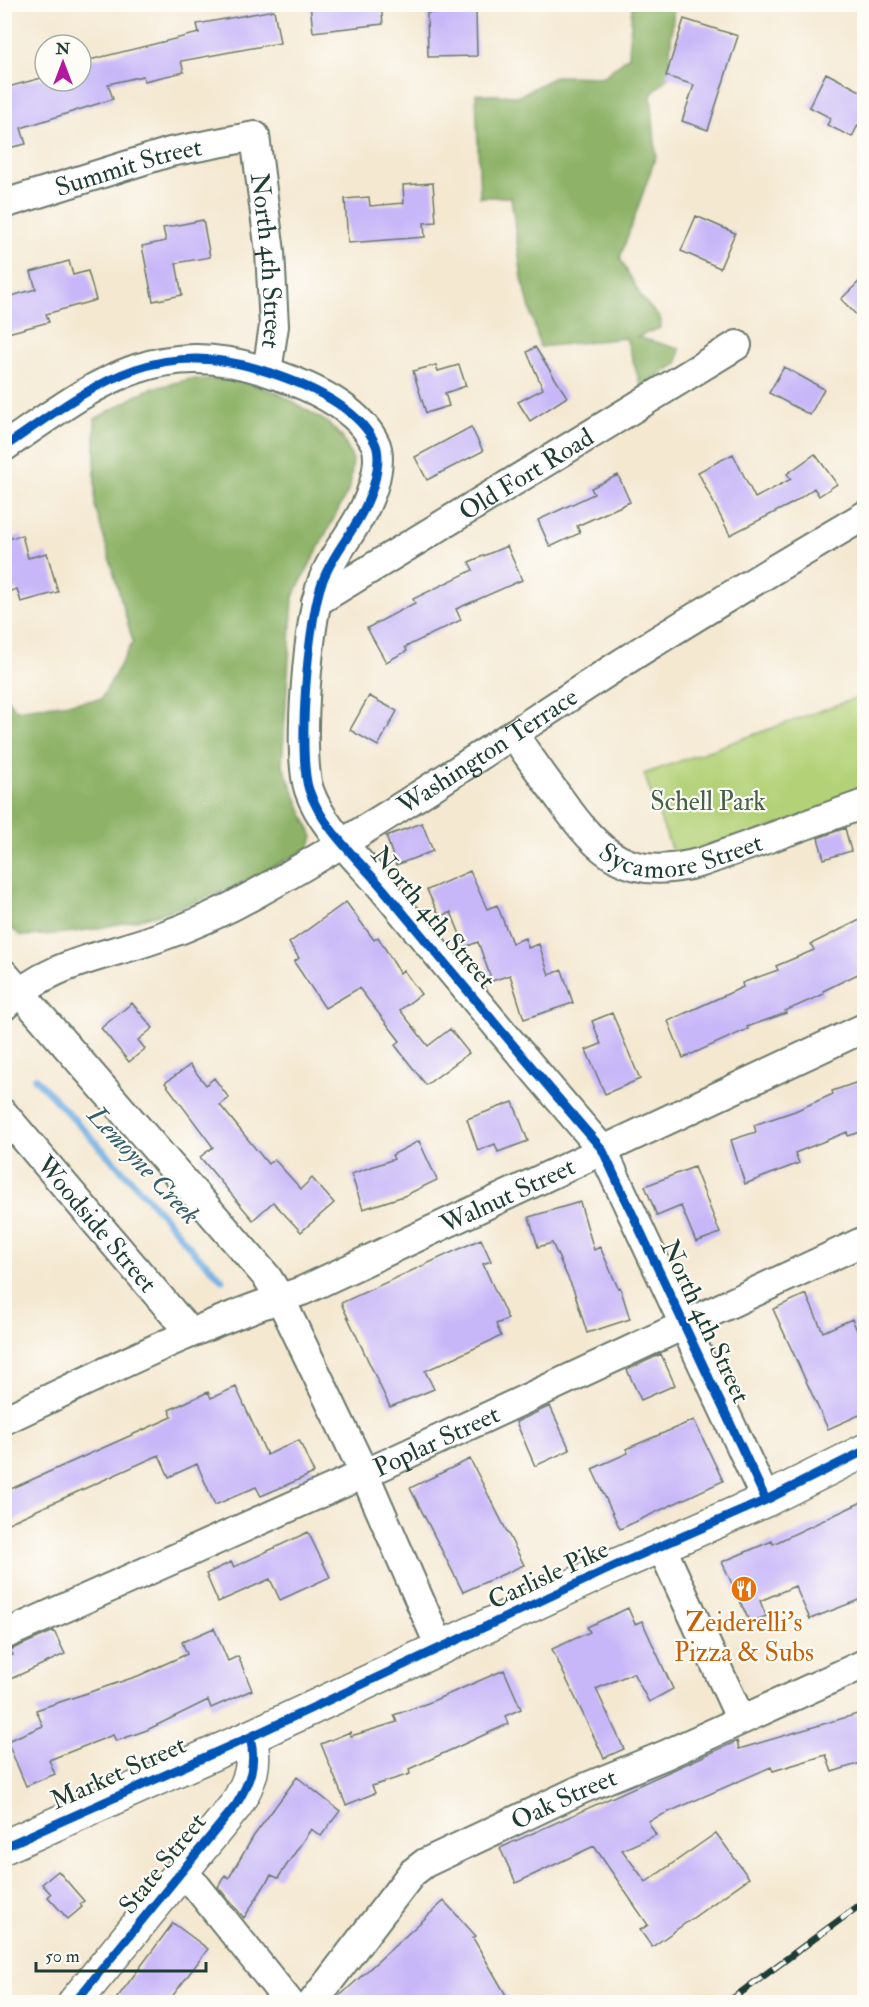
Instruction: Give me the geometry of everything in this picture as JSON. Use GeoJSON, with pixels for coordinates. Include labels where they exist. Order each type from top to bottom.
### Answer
{"type":"FeatureCollection","features":[{"type":"Feature","properties":{"kind":"main road","name":"Carlisle Pike"},"geometry":{"type":"LineString","coordinates":[[250,1737],[440,1647],[766,1500],[864,1451]]}},
{"type":"Feature","properties":{"kind":"main road","name":"Market Street"},"geometry":{"type":"LineString","coordinates":[[4,1847],[250,1737]]}},
{"type":"Feature","properties":{"kind":"main road","name":"State Street"},"geometry":{"type":"LineString","coordinates":[[75,2002],[236,1805],[246,1789],[254,1767],[250,1737]]}},
{"type":"Feature","properties":{"kind":"street","name":"Summit Street"},"geometry":{"type":"LineString","coordinates":[[4,204],[170,152],[255,136]]}},
{"type":"Feature","properties":{"kind":"street","name":"North 4th Street"},"geometry":{"type":"LineString","coordinates":[[255,136],[263,186],[273,305],[274,326],[267,371],[328,399],[350,413],[376,444],[375,477],[369,500],[330,563],[316,602],[304,737],[306,779],[321,814],[343,842],[562,1105],[602,1149],[766,1500]]}},
{"type":"Feature","properties":{"kind":"street","name":"Old Fort Road"},"geometry":{"type":"LineString","coordinates":[[316,602],[737,345]]}},
{"type":"Feature","properties":{"kind":"street"},"geometry":{"type":"LineString","coordinates":[[4,447],[69,403],[116,375],[138,366],[182,359],[212,360],[267,371]]}},
{"type":"Feature","properties":{"kind":"street","name":"Washington Terrace"},"geometry":{"type":"LineString","coordinates":[[9,991],[60,968],[156,938],[207,919],[258,893],[514,735],[616,667],[864,516]]}},
{"type":"Feature","properties":{"kind":"street","name":"Sycamore Street"},"geometry":{"type":"LineString","coordinates":[[514,735],[585,834],[603,850],[625,863],[649,869],[675,869],[702,862],[864,804]]}},
{"type":"Feature","properties":{"kind":"street"},"geometry":{"type":"LineString","coordinates":[[9,991],[257,1264],[280,1298],[364,1473],[440,1647]]}},
{"type":"Feature","properties":{"kind":"street","name":"Walnut Street"},"geometry":{"type":"LineString","coordinates":[[190,1333],[280,1298],[302,1292],[602,1149],[864,1028]]}},
{"type":"Feature","properties":{"kind":"street","name":"Woodside Street"},"geometry":{"type":"LineString","coordinates":[[4,1114],[190,1333]]}},
{"type":"Feature","properties":{"kind":"street","name":"Poplar Street"},"geometry":{"type":"LineString","coordinates":[[4,1635],[364,1473],[864,1240]]}},
{"type":"Feature","properties":{"kind":"street"},"geometry":{"type":"LineString","coordinates":[[4,1420],[190,1333]]}},
{"type":"Feature","properties":{"kind":"street"},"geometry":{"type":"LineString","coordinates":[[661,1546],[741,1720]]}},
{"type":"Feature","properties":{"kind":"street","name":"Oak Street"},"geometry":{"type":"LineString","coordinates":[[314,2002],[412,1873],[425,1863],[864,1664]]}},
{"type":"Feature","properties":{"kind":"street"},"geometry":{"type":"LineString","coordinates":[[182,1872],[197,1887],[289,2002]]}},
{"type":"Feature","properties":{"kind":"green space"},"geometry":{"type":"Polygon","coordinates":[[[632,5],[674,5],[668,77],[651,95],[656,156],[620,258],[642,298],[661,320],[660,328],[637,337],[680,349],[677,364],[641,386],[626,338],[540,347],[522,278],[511,197],[480,197],[476,94],[519,96],[556,76],[603,77],[629,56],[632,5]]]}},
{"type":"Feature","properties":{"kind":"green space"},"geometry":{"type":"Polygon","coordinates":[[[190,379],[235,379],[278,393],[327,422],[342,437],[353,460],[350,487],[293,597],[282,764],[313,837],[309,848],[231,888],[181,907],[101,928],[21,936],[5,923],[4,695],[16,710],[101,699],[133,642],[95,506],[95,419],[147,390],[190,379]]]}},
{"type":"Feature","properties":{"kind":"green space","name":"Schell Park"},"geometry":{"type":"Polygon","coordinates":[[[864,695],[864,794],[676,862],[644,774],[864,695]]]}},
{"type":"Feature","properties":{"kind":"building"},"geometry":{"type":"Polygon","coordinates":[[[310,4],[381,4],[383,24],[313,32],[310,4]]]}},
{"type":"Feature","properties":{"kind":"building"},"geometry":{"type":"Polygon","coordinates":[[[274,10],[280,43],[181,61],[184,72],[144,81],[143,76],[108,84],[113,99],[21,128],[26,144],[4,149],[4,88],[33,80],[33,93],[93,93],[93,59],[199,33],[197,24],[274,10]]]}},
{"type":"Feature","properties":{"kind":"building"},"geometry":{"type":"Polygon","coordinates":[[[476,12],[477,56],[428,57],[427,13],[476,12]]]}},
{"type":"Feature","properties":{"kind":"building"},"geometry":{"type":"Polygon","coordinates":[[[684,19],[738,36],[708,130],[682,121],[694,85],[666,76],[684,19]]]}},
{"type":"Feature","properties":{"kind":"building"},"geometry":{"type":"Polygon","coordinates":[[[826,73],[864,93],[864,128],[858,125],[852,137],[827,125],[831,118],[809,107],[826,73]]]}},
{"type":"Feature","properties":{"kind":"building"},"geometry":{"type":"Polygon","coordinates":[[[433,183],[436,222],[424,223],[425,237],[348,243],[345,199],[369,197],[370,206],[404,203],[403,185],[433,183]]]}},
{"type":"Feature","properties":{"kind":"building"},"geometry":{"type":"Polygon","coordinates":[[[696,216],[735,233],[720,268],[681,251],[696,216]]]}},
{"type":"Feature","properties":{"kind":"building"},"geometry":{"type":"Polygon","coordinates":[[[203,220],[210,257],[176,263],[182,295],[153,301],[142,246],[166,241],[163,228],[203,220]]]}},
{"type":"Feature","properties":{"kind":"building"},"geometry":{"type":"Polygon","coordinates":[[[69,261],[73,275],[88,271],[96,300],[46,314],[49,322],[4,334],[4,298],[36,289],[31,272],[69,261]]]}},
{"type":"Feature","properties":{"kind":"building"},"geometry":{"type":"Polygon","coordinates":[[[864,277],[864,323],[841,299],[864,277]]]}},
{"type":"Feature","properties":{"kind":"building"},"geometry":{"type":"Polygon","coordinates":[[[535,347],[567,397],[530,421],[518,402],[543,389],[527,352],[535,347]]]}},
{"type":"Feature","properties":{"kind":"building"},"geometry":{"type":"Polygon","coordinates":[[[436,365],[438,371],[459,365],[466,386],[445,393],[449,406],[426,413],[413,371],[436,365]]]}},
{"type":"Feature","properties":{"kind":"building"},"geometry":{"type":"Polygon","coordinates":[[[784,367],[824,389],[810,415],[769,393],[784,367]]]}},
{"type":"Feature","properties":{"kind":"building"},"geometry":{"type":"Polygon","coordinates":[[[471,427],[483,451],[427,480],[415,457],[471,427]]]}},
{"type":"Feature","properties":{"kind":"building"},"geometry":{"type":"Polygon","coordinates":[[[733,454],[755,498],[791,479],[787,474],[815,454],[837,484],[819,496],[814,488],[793,503],[730,535],[698,472],[733,454]]]}},
{"type":"Feature","properties":{"kind":"building"},"geometry":{"type":"Polygon","coordinates":[[[618,475],[630,502],[577,526],[580,533],[550,547],[538,520],[594,494],[591,488],[618,475]]]}},
{"type":"Feature","properties":{"kind":"building"},"geometry":{"type":"Polygon","coordinates":[[[22,535],[28,558],[47,553],[58,592],[21,602],[17,589],[4,593],[4,540],[22,535]]]}},
{"type":"Feature","properties":{"kind":"building"},"geometry":{"type":"Polygon","coordinates":[[[507,546],[522,580],[456,609],[461,620],[405,647],[407,651],[386,662],[367,628],[415,603],[413,599],[473,570],[469,562],[507,546]]]}},
{"type":"Feature","properties":{"kind":"building"},"geometry":{"type":"Polygon","coordinates":[[[369,696],[397,711],[378,746],[350,730],[369,696]]]}},
{"type":"Feature","properties":{"kind":"building"},"geometry":{"type":"Polygon","coordinates":[[[422,823],[433,851],[396,865],[386,836],[422,823]]]}},
{"type":"Feature","properties":{"kind":"building"},"geometry":{"type":"Polygon","coordinates":[[[845,828],[851,851],[824,859],[818,838],[845,828]]]}},
{"type":"Feature","properties":{"kind":"building"},"geometry":{"type":"Polygon","coordinates":[[[470,871],[487,909],[497,905],[512,943],[525,938],[528,948],[539,944],[549,975],[562,970],[573,1003],[524,1019],[510,975],[492,981],[478,942],[465,947],[451,912],[440,917],[427,890],[470,871]]]}},
{"type":"Feature","properties":{"kind":"building"},"geometry":{"type":"Polygon","coordinates":[[[346,902],[374,940],[378,937],[400,973],[403,970],[421,994],[400,1010],[428,1046],[450,1029],[469,1053],[426,1085],[395,1045],[400,1041],[359,988],[325,1008],[294,962],[299,958],[289,943],[346,902]]]}},
{"type":"Feature","properties":{"kind":"building"},"geometry":{"type":"Polygon","coordinates":[[[864,918],[864,971],[823,991],[824,994],[785,1011],[786,1013],[747,1027],[748,1029],[683,1058],[668,1021],[743,987],[742,983],[778,970],[776,966],[814,950],[811,944],[864,918]]]}},
{"type":"Feature","properties":{"kind":"building"},"geometry":{"type":"Polygon","coordinates":[[[132,1003],[153,1028],[138,1040],[145,1049],[129,1062],[101,1028],[132,1003]]]}},
{"type":"Feature","properties":{"kind":"building"},"geometry":{"type":"Polygon","coordinates":[[[612,1013],[640,1079],[605,1094],[586,1050],[601,1044],[592,1021],[612,1013]]]}},
{"type":"Feature","properties":{"kind":"building"},"geometry":{"type":"Polygon","coordinates":[[[190,1065],[206,1085],[214,1078],[229,1098],[220,1105],[268,1164],[274,1159],[301,1189],[312,1178],[334,1203],[301,1232],[273,1202],[253,1220],[200,1157],[213,1147],[165,1083],[190,1065]]]}},
{"type":"Feature","properties":{"kind":"building"},"geometry":{"type":"Polygon","coordinates":[[[861,1081],[864,1091],[864,1131],[848,1136],[847,1132],[795,1153],[799,1163],[745,1184],[731,1140],[756,1132],[754,1125],[795,1111],[833,1094],[832,1091],[861,1081]]]}},
{"type":"Feature","properties":{"kind":"building"},"geometry":{"type":"Polygon","coordinates":[[[513,1102],[528,1141],[498,1152],[495,1144],[478,1151],[467,1119],[513,1102]]]}},
{"type":"Feature","properties":{"kind":"building"},"geometry":{"type":"Polygon","coordinates":[[[419,1141],[437,1180],[404,1196],[363,1209],[351,1174],[394,1159],[392,1155],[419,1141]]]}},
{"type":"Feature","properties":{"kind":"building"},"geometry":{"type":"Polygon","coordinates":[[[694,1167],[720,1233],[696,1242],[681,1206],[657,1216],[645,1186],[694,1167]]]}},
{"type":"Feature","properties":{"kind":"building"},"geometry":{"type":"Polygon","coordinates":[[[580,1202],[594,1250],[600,1247],[618,1288],[620,1287],[630,1319],[587,1333],[574,1291],[552,1243],[538,1247],[529,1217],[580,1202]]]}},
{"type":"Feature","properties":{"kind":"building"},"geometry":{"type":"Polygon","coordinates":[[[481,1239],[491,1261],[483,1264],[508,1319],[496,1324],[501,1336],[425,1371],[434,1389],[390,1407],[341,1303],[481,1239]]]}},
{"type":"Feature","properties":{"kind":"building"},"geometry":{"type":"Polygon","coordinates":[[[806,1294],[823,1332],[852,1319],[864,1346],[864,1413],[828,1429],[773,1309],[806,1294]]]}},
{"type":"Feature","properties":{"kind":"building"},"geometry":{"type":"Polygon","coordinates":[[[661,1354],[675,1385],[641,1400],[627,1370],[661,1354]]]}},
{"type":"Feature","properties":{"kind":"building"},"geometry":{"type":"Polygon","coordinates":[[[236,1387],[267,1455],[299,1440],[314,1473],[261,1496],[256,1487],[215,1505],[197,1464],[169,1477],[159,1455],[4,1525],[4,1492],[172,1417],[169,1410],[208,1392],[211,1398],[236,1387]]]}},
{"type":"Feature","properties":{"kind":"building"},"geometry":{"type":"Polygon","coordinates":[[[550,1406],[570,1450],[535,1466],[516,1422],[550,1406]]]}},
{"type":"Feature","properties":{"kind":"building"},"geometry":{"type":"Polygon","coordinates":[[[694,1420],[723,1481],[620,1529],[592,1469],[628,1453],[626,1449],[694,1420]]]}},
{"type":"Feature","properties":{"kind":"building"},"geometry":{"type":"Polygon","coordinates":[[[470,1459],[524,1565],[463,1592],[410,1488],[470,1459]]]}},
{"type":"Feature","properties":{"kind":"building"},"geometry":{"type":"Polygon","coordinates":[[[864,1501],[864,1598],[810,1619],[795,1586],[760,1601],[766,1616],[750,1623],[722,1562],[772,1541],[773,1544],[864,1501]]]}},
{"type":"Feature","properties":{"kind":"building"},"geometry":{"type":"Polygon","coordinates":[[[308,1532],[330,1577],[280,1600],[270,1579],[218,1602],[206,1574],[231,1562],[234,1567],[308,1532]]]}},
{"type":"Feature","properties":{"kind":"building"},"geometry":{"type":"Polygon","coordinates":[[[628,1608],[635,1624],[642,1621],[673,1689],[649,1702],[633,1673],[596,1689],[624,1749],[604,1758],[552,1649],[590,1632],[587,1627],[628,1608]]]}},
{"type":"Feature","properties":{"kind":"building"},"geometry":{"type":"Polygon","coordinates":[[[214,1628],[228,1661],[238,1656],[252,1690],[211,1708],[208,1700],[147,1730],[116,1741],[113,1735],[49,1760],[55,1774],[26,1786],[7,1741],[43,1726],[36,1710],[138,1676],[187,1654],[182,1642],[214,1628]]]}},
{"type":"Feature","properties":{"kind":"building"},"geometry":{"type":"Polygon","coordinates":[[[54,1631],[65,1654],[4,1682],[4,1659],[13,1655],[10,1650],[54,1631]]]}},
{"type":"Feature","properties":{"kind":"building"},"geometry":{"type":"Polygon","coordinates":[[[504,1670],[521,1709],[505,1716],[508,1724],[409,1769],[410,1774],[372,1786],[375,1793],[346,1805],[321,1744],[350,1732],[351,1736],[397,1722],[394,1715],[504,1670]]]}},
{"type":"Feature","properties":{"kind":"building"},"geometry":{"type":"Polygon","coordinates":[[[864,1712],[864,1762],[832,1772],[826,1755],[773,1771],[771,1767],[648,1821],[656,1835],[622,1850],[646,1882],[716,1833],[749,1878],[652,1947],[640,1930],[648,1925],[594,1846],[516,1883],[500,1848],[737,1741],[739,1749],[864,1712]]]}},
{"type":"Feature","properties":{"kind":"building"},"geometry":{"type":"Polygon","coordinates":[[[297,1777],[340,1811],[321,1836],[311,1829],[278,1878],[271,1875],[244,1918],[218,1887],[225,1875],[229,1878],[253,1837],[297,1777]]]}},
{"type":"Feature","properties":{"kind":"building"},"geometry":{"type":"Polygon","coordinates":[[[58,1871],[84,1901],[80,1904],[82,1907],[68,1919],[48,1897],[51,1894],[42,1884],[58,1871]]]}},
{"type":"Feature","properties":{"kind":"building"},"geometry":{"type":"Polygon","coordinates":[[[444,1901],[476,1936],[473,1938],[510,2002],[333,2002],[444,1901]]]}},
{"type":"Feature","properties":{"kind":"building"},"geometry":{"type":"Polygon","coordinates":[[[173,1923],[208,1949],[168,2002],[114,2002],[173,1923]]]}},
{"type":"Feature","properties":{"kind":"waterway","name":"Lemoyne Creek"},"geometry":{"type":"LineString","coordinates":[[35,1078],[222,1280]]}},
{"type":"Feature","properties":{"kind":"railway"},"geometry":{"type":"LineString","coordinates":[[728,2002],[864,1902]]}},
{"type":"Feature","properties":{"kind":"cycle path"},"geometry":{"type":"LineString","coordinates":[[4,447],[97,386],[127,372],[158,363],[191,359],[228,362],[268,372],[298,383],[343,407],[367,430],[375,443],[378,456],[373,485],[359,519],[333,559],[323,580],[313,623],[304,717],[304,747],[309,790],[323,817],[342,843],[602,1149],[766,1500]]}},
{"type":"Feature","properties":{"kind":"cycle path"},"geometry":{"type":"LineString","coordinates":[[4,1847],[250,1737],[617,1565],[766,1500],[864,1451]]}},
{"type":"Feature","properties":{"kind":"cycle path"},"geometry":{"type":"LineString","coordinates":[[75,2002],[236,1805],[251,1772],[253,1756],[250,1737]]}},
{"type":"Feature","properties":{"kind":"place","name":"Zeiderelli's Pizza & Subs"},"geometry":{"type":"Point","coordinates":[744,1589]}}]}
